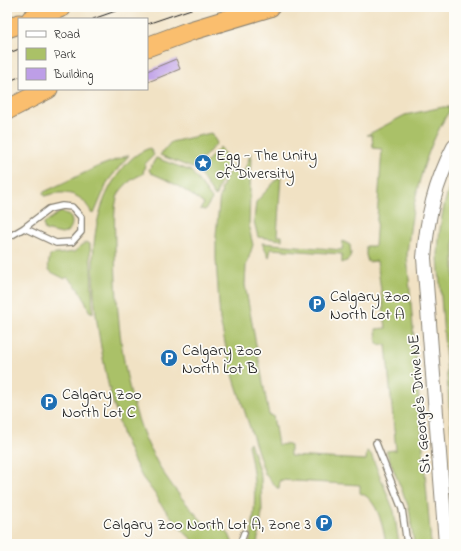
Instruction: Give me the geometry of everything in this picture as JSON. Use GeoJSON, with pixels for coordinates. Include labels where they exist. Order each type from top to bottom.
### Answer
{"type":"FeatureCollection","features":[{"type":"Feature","properties":{"kind":"highway"},"geometry":{"type":"LineString","coordinates":[[34,18],[62,7]]}},
{"type":"Feature","properties":{"kind":"highway"},"geometry":{"type":"LineString","coordinates":[[148,47],[190,31],[270,7]]}},
{"type":"Feature","properties":{"kind":"highway"},"geometry":{"type":"LineString","coordinates":[[7,28],[18,24]]}},
{"type":"Feature","properties":{"kind":"highway"},"geometry":{"type":"LineString","coordinates":[[7,110],[46,90]]}},
{"type":"Feature","properties":{"kind":"street","name":"St. George's Drive NE"},"geometry":{"type":"LineString","coordinates":[[446,544],[424,258],[427,222],[442,170],[454,147]]}},
{"type":"Feature","properties":{"kind":"lane"},"geometry":{"type":"LineString","coordinates":[[7,238],[24,228],[49,209],[62,206],[72,207],[81,217],[81,232],[72,242],[56,243],[24,228]]}},
{"type":"Feature","properties":{"kind":"lane"},"geometry":{"type":"LineString","coordinates":[[376,442],[402,509],[407,544]]}},
{"type":"Feature","properties":{"kind":"lane"},"geometry":{"type":"LineString","coordinates":[[240,544],[244,533]]}},
{"type":"Feature","properties":{"kind":"green space"},"geometry":{"type":"Polygon","coordinates":[[[449,107],[448,109],[450,110],[440,127],[425,162],[415,198],[407,255],[431,544],[414,544],[409,508],[386,451],[396,450],[386,345],[377,344],[376,329],[386,328],[377,261],[368,262],[366,255],[366,246],[375,246],[382,149],[373,148],[372,135],[367,135],[405,115],[449,107]]]}},
{"type":"Feature","properties":{"kind":"green space"},"geometry":{"type":"Polygon","coordinates":[[[211,133],[217,143],[195,167],[192,168],[160,155],[171,142],[211,133]]]}},
{"type":"Feature","properties":{"kind":"green space"},"geometry":{"type":"Polygon","coordinates":[[[220,147],[229,161],[215,197],[198,171],[220,147]]]}},
{"type":"Feature","properties":{"kind":"green space"},"geometry":{"type":"Polygon","coordinates":[[[150,148],[154,155],[145,164],[143,174],[136,177],[121,190],[117,198],[115,210],[117,295],[125,369],[138,417],[146,440],[158,464],[173,487],[199,518],[209,528],[215,522],[229,534],[233,544],[197,544],[183,531],[159,502],[158,498],[142,477],[133,459],[123,436],[110,392],[111,388],[109,388],[99,335],[93,277],[94,248],[98,220],[106,194],[120,172],[133,157],[150,148]]]}},
{"type":"Feature","properties":{"kind":"green space"},"geometry":{"type":"Polygon","coordinates":[[[251,153],[249,228],[253,245],[246,266],[245,285],[269,415],[273,416],[278,445],[288,444],[290,446],[290,456],[366,460],[367,451],[371,454],[394,511],[399,544],[386,544],[379,514],[371,501],[360,493],[360,485],[280,480],[279,488],[277,488],[265,474],[230,366],[220,320],[216,259],[216,235],[220,194],[222,194],[221,190],[232,164],[241,179],[251,153]]]}},
{"type":"Feature","properties":{"kind":"green space"},"geometry":{"type":"Polygon","coordinates":[[[129,155],[108,181],[94,214],[91,213],[89,208],[82,200],[72,194],[56,193],[45,196],[43,194],[44,192],[97,167],[129,155]]]}},
{"type":"Feature","properties":{"kind":"green space"},"geometry":{"type":"Polygon","coordinates":[[[156,158],[191,171],[212,199],[205,210],[200,209],[204,204],[191,195],[172,183],[151,173],[149,170],[156,158]]]}},
{"type":"Feature","properties":{"kind":"green space"},"geometry":{"type":"Polygon","coordinates":[[[454,173],[454,469],[438,257],[442,215],[454,173]]]}},
{"type":"Feature","properties":{"kind":"green space"},"geometry":{"type":"Polygon","coordinates":[[[281,175],[277,236],[282,236],[282,240],[258,237],[254,221],[256,202],[281,175]]]}},
{"type":"Feature","properties":{"kind":"green space"},"geometry":{"type":"Polygon","coordinates":[[[60,212],[69,215],[71,218],[72,222],[70,229],[62,234],[45,230],[43,224],[60,212]]]}},
{"type":"Feature","properties":{"kind":"green space"},"geometry":{"type":"Polygon","coordinates":[[[343,241],[350,245],[351,254],[348,260],[342,263],[342,254],[271,249],[269,257],[262,243],[342,250],[343,241]]]}},
{"type":"Feature","properties":{"kind":"green space"},"geometry":{"type":"Polygon","coordinates":[[[86,242],[90,244],[93,313],[89,311],[75,284],[67,277],[65,279],[50,271],[48,266],[50,255],[74,252],[86,242]]]}},
{"type":"Feature","properties":{"kind":"green space"},"geometry":{"type":"Polygon","coordinates":[[[250,442],[261,477],[262,513],[257,544],[249,544],[252,532],[254,507],[253,470],[248,445],[250,442]]]}},
{"type":"Feature","properties":{"kind":"building"},"geometry":{"type":"Polygon","coordinates":[[[176,59],[180,69],[148,82],[148,71],[176,59]]]}},
{"type":"Feature","properties":{"kind":"tram line"},"geometry":{"type":"LineString","coordinates":[[96,18],[127,7]]}},
{"type":"Feature","properties":{"kind":"tram line"},"geometry":{"type":"LineString","coordinates":[[148,24],[197,7]]}},
{"type":"Feature","properties":{"kind":"tram line"},"geometry":{"type":"LineString","coordinates":[[7,54],[18,49]]}},
{"type":"Feature","properties":{"kind":"tram line"},"geometry":{"type":"LineString","coordinates":[[7,82],[18,77]]}},
{"type":"Feature","properties":{"kind":"place","name":"Egg - The Unity of Diversity"},"geometry":{"type":"Point","coordinates":[203,163]}},
{"type":"Feature","properties":{"kind":"place","name":"Calgary Zoo North Lot A"},"geometry":{"type":"Point","coordinates":[317,304]}},
{"type":"Feature","properties":{"kind":"place","name":"Calgary Zoo North Lot B"},"geometry":{"type":"Point","coordinates":[169,358]}},
{"type":"Feature","properties":{"kind":"place","name":"Calgary Zoo North Lot C"},"geometry":{"type":"Point","coordinates":[49,402]}},
{"type":"Feature","properties":{"kind":"place","name":"Calgary Zoo North Lot A, Zone 3"},"geometry":{"type":"Point","coordinates":[324,523]}}]}
